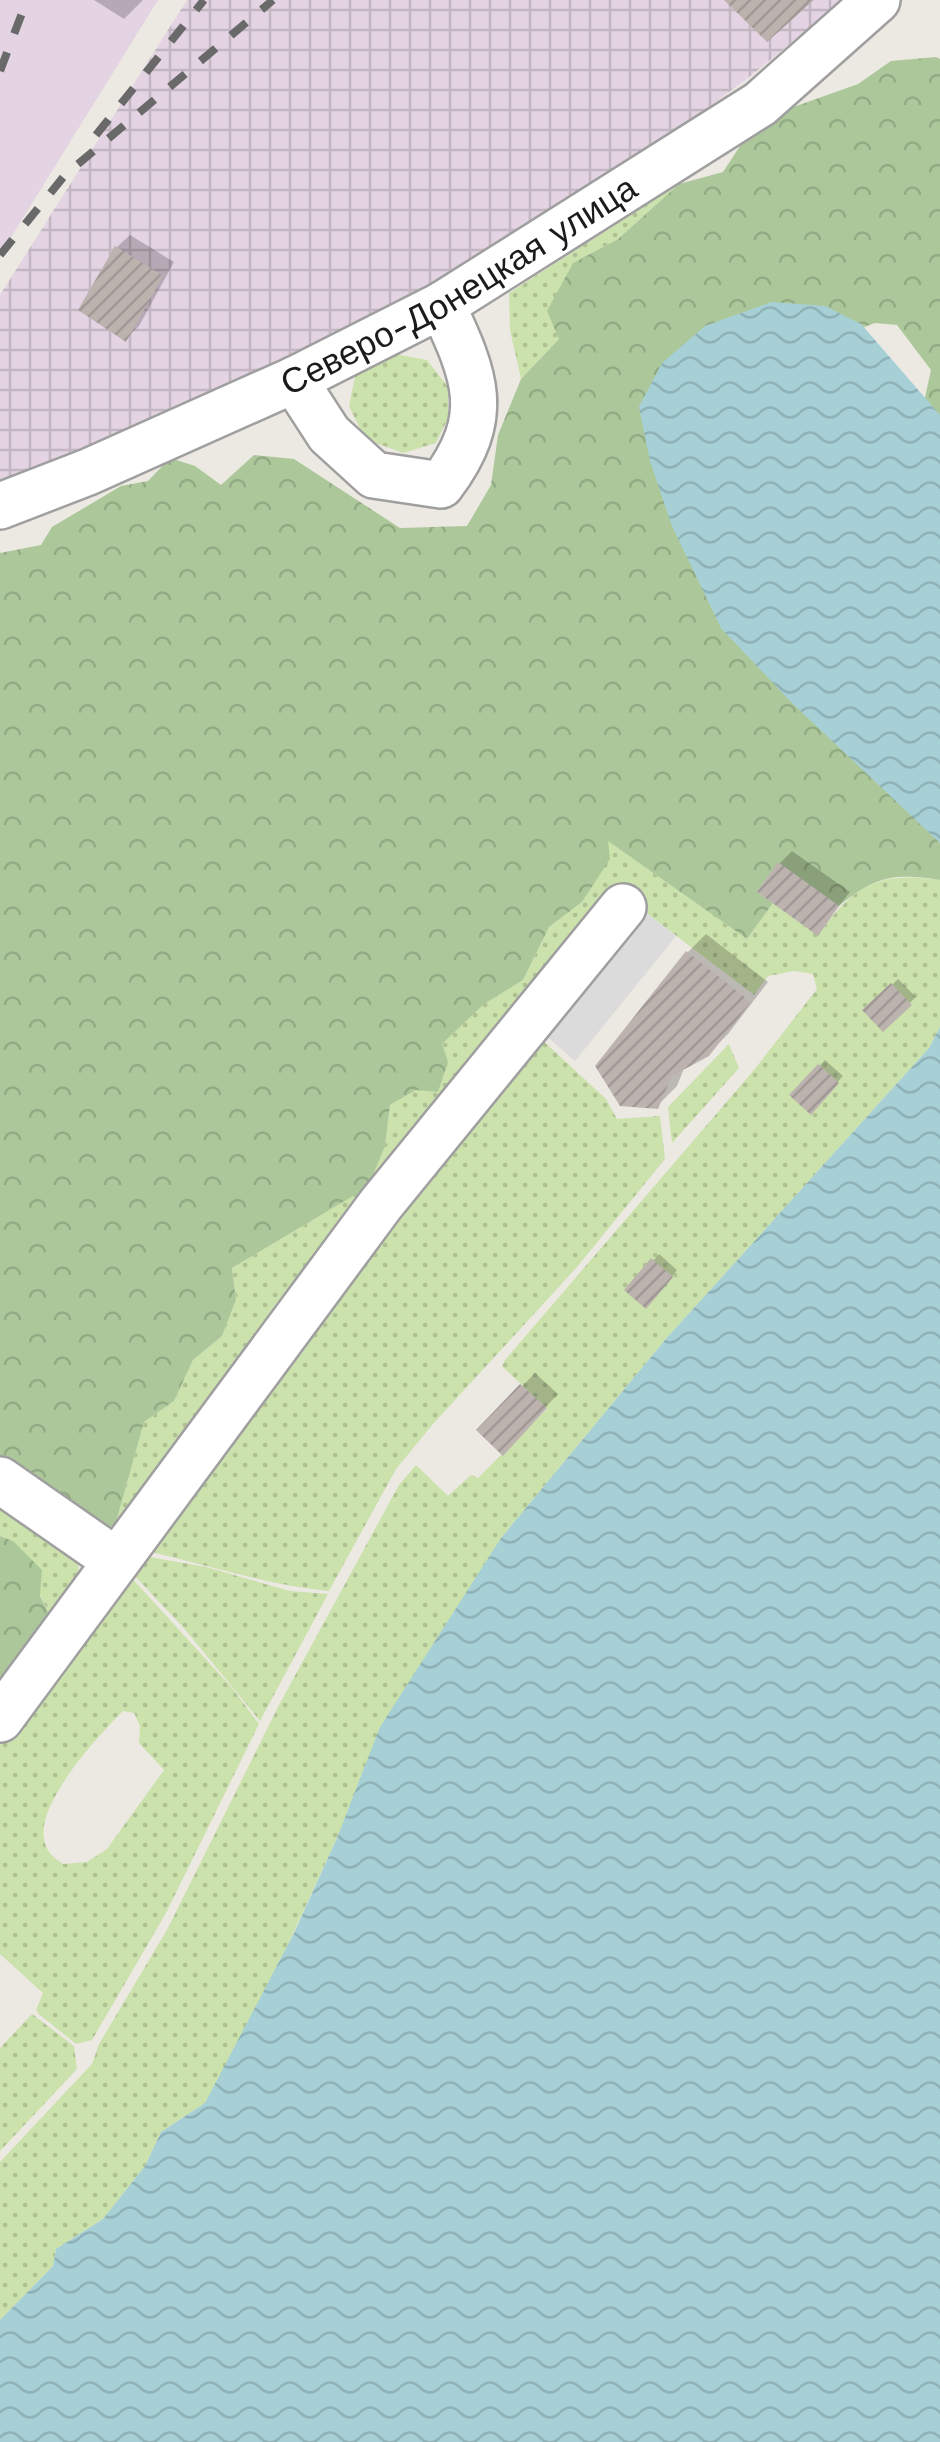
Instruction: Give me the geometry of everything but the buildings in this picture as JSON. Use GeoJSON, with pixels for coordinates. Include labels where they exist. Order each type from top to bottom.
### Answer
{"type":"FeatureCollection","features":[{"type":"Feature","properties":{"kind":"lane","name":"Северо-Донецкая улица"},"geometry":{"type":"LineString","coordinates":[[0,506],[88,472],[294,380],[442,304],[760,104],[877,0]]}},
{"type":"Feature","properties":{"kind":"lane"},"geometry":{"type":"LineString","coordinates":[[294,380],[329,434],[374,475],[441,485],[462,458],[475,413],[469,364],[442,304]]}},
{"type":"Feature","properties":{"kind":"lane"},"geometry":{"type":"LineString","coordinates":[[0,1720],[381,1204],[623,906]]}},
{"type":"Feature","properties":{"kind":"lane"},"geometry":{"type":"LineString","coordinates":[[0,1480],[115,1560]]}},
{"type":"Feature","properties":{"kind":"shaded area"},"geometry":{"type":"Polygon","coordinates":[[[0,0],[158,0],[0,255],[0,0]]]}},
{"type":"Feature","properties":{"kind":"shaded area"},"geometry":{"type":"Polygon","coordinates":[[[187,0],[844,0],[752,75],[442,305],[0,531],[0,295],[187,0]]]}},
{"type":"Feature","properties":{"kind":"shaded area"},"geometry":{"type":"Polygon","coordinates":[[[641,909],[676,936],[575,1061],[543,1033],[641,909]]]}},
{"type":"Feature","properties":{"kind":"green space"},"geometry":{"type":"Polygon","coordinates":[[[940,59],[940,463],[924,402],[931,370],[897,325],[875,323],[846,334],[940,815],[940,880],[886,879],[864,888],[839,906],[778,863],[757,892],[773,903],[747,939],[608,841],[610,859],[582,902],[549,927],[523,980],[484,1004],[442,1044],[448,1062],[438,1092],[416,1090],[390,1105],[385,1146],[368,1187],[232,1268],[236,1300],[222,1336],[193,1360],[174,1401],[144,1422],[115,1526],[97,1528],[0,1460],[0,553],[41,545],[52,527],[121,486],[148,481],[170,458],[195,466],[221,485],[254,455],[294,459],[400,528],[467,526],[491,485],[498,435],[521,379],[559,339],[547,311],[573,263],[618,239],[679,184],[723,172],[757,120],[858,84],[891,61],[940,59]]]}},
{"type":"Feature","properties":{"kind":"green space"},"geometry":{"type":"Polygon","coordinates":[[[679,184],[618,239],[573,263],[559,339],[521,379],[510,330],[509,293],[679,184]]]}},
{"type":"Feature","properties":{"kind":"green space"},"geometry":{"type":"Polygon","coordinates":[[[389,353],[427,360],[448,387],[448,418],[436,443],[403,453],[365,439],[349,406],[356,372],[389,353]]]}},
{"type":"Feature","properties":{"kind":"green space"},"geometry":{"type":"Polygon","coordinates":[[[607,840],[747,939],[773,903],[818,935],[844,904],[869,885],[900,878],[940,880],[940,1027],[929,1048],[665,1340],[501,1538],[337,1838],[273,1977],[205,2103],[161,2132],[145,2166],[103,2219],[56,2249],[53,2266],[0,2320],[0,2162],[92,2064],[99,2044],[167,1930],[279,1705],[399,1485],[416,1465],[448,1496],[471,1475],[478,1478],[547,1409],[502,1366],[505,1360],[754,1070],[817,989],[813,974],[794,971],[768,976],[754,995],[615,889],[275,1305],[179,1444],[115,1526],[144,1422],[174,1401],[193,1360],[222,1336],[236,1300],[232,1268],[336,1206],[385,1146],[390,1105],[416,1090],[442,1044],[483,1004],[523,980],[549,927],[582,902],[609,859],[607,840]]]}},
{"type":"Feature","properties":{"kind":"green space"},"geometry":{"type":"Polygon","coordinates":[[[539,1037],[606,1099],[617,1119],[660,1116],[665,1159],[577,1267],[396,1469],[329,1591],[260,1579],[147,1551],[222,1446],[539,1037]]]}},
{"type":"Feature","properties":{"kind":"green space"},"geometry":{"type":"Polygon","coordinates":[[[729,1044],[739,1068],[672,1143],[668,1107],[729,1044]]]}},
{"type":"Feature","properties":{"kind":"green space"},"geometry":{"type":"Polygon","coordinates":[[[0,1493],[77,1555],[79,1574],[53,1621],[13,1541],[0,1536],[0,1493]]]}},
{"type":"Feature","properties":{"kind":"green space"},"geometry":{"type":"Polygon","coordinates":[[[0,1536],[13,1541],[42,1570],[40,1596],[53,1621],[0,1695],[0,1536]]]}},
{"type":"Feature","properties":{"kind":"green space"},"geometry":{"type":"Polygon","coordinates":[[[144,1556],[206,1567],[290,1591],[328,1594],[260,1721],[183,1627],[131,1572],[144,1556]]]}},
{"type":"Feature","properties":{"kind":"green space"},"geometry":{"type":"Polygon","coordinates":[[[129,1575],[233,1689],[259,1724],[166,1913],[92,2040],[76,2044],[40,2015],[36,2010],[43,1993],[0,1954],[0,1744],[129,1575]],[[123,1711],[99,1736],[50,1807],[44,1824],[45,1844],[63,1864],[87,1862],[107,1849],[164,1770],[139,1743],[140,1726],[134,1713],[123,1711]]]}},
{"type":"Feature","properties":{"kind":"green space"},"geometry":{"type":"Polygon","coordinates":[[[32,2014],[74,2046],[77,2069],[0,2151],[0,2048],[32,2014]]]}},
{"type":"Feature","properties":{"kind":"water"},"geometry":{"type":"Polygon","coordinates":[[[772,302],[825,306],[861,324],[940,415],[940,843],[791,702],[721,628],[672,526],[650,461],[639,407],[662,363],[705,326],[772,302]]]}},
{"type":"Feature","properties":{"kind":"water"},"geometry":{"type":"Polygon","coordinates":[[[940,1027],[940,2442],[0,2442],[0,2320],[53,2266],[56,2249],[103,2219],[145,2166],[161,2132],[205,2103],[294,1933],[337,1838],[380,1727],[501,1538],[665,1340],[929,1048],[940,1027]]]}},
{"type":"Feature","properties":{"kind":"railway"},"geometry":{"type":"LineString","coordinates":[[0,71],[27,0]]}},
{"type":"Feature","properties":{"kind":"railway"},"geometry":{"type":"LineString","coordinates":[[96,135],[204,0]]}},
{"type":"Feature","properties":{"kind":"railway"},"geometry":{"type":"LineString","coordinates":[[0,255],[65,175],[273,0]]}}]}
